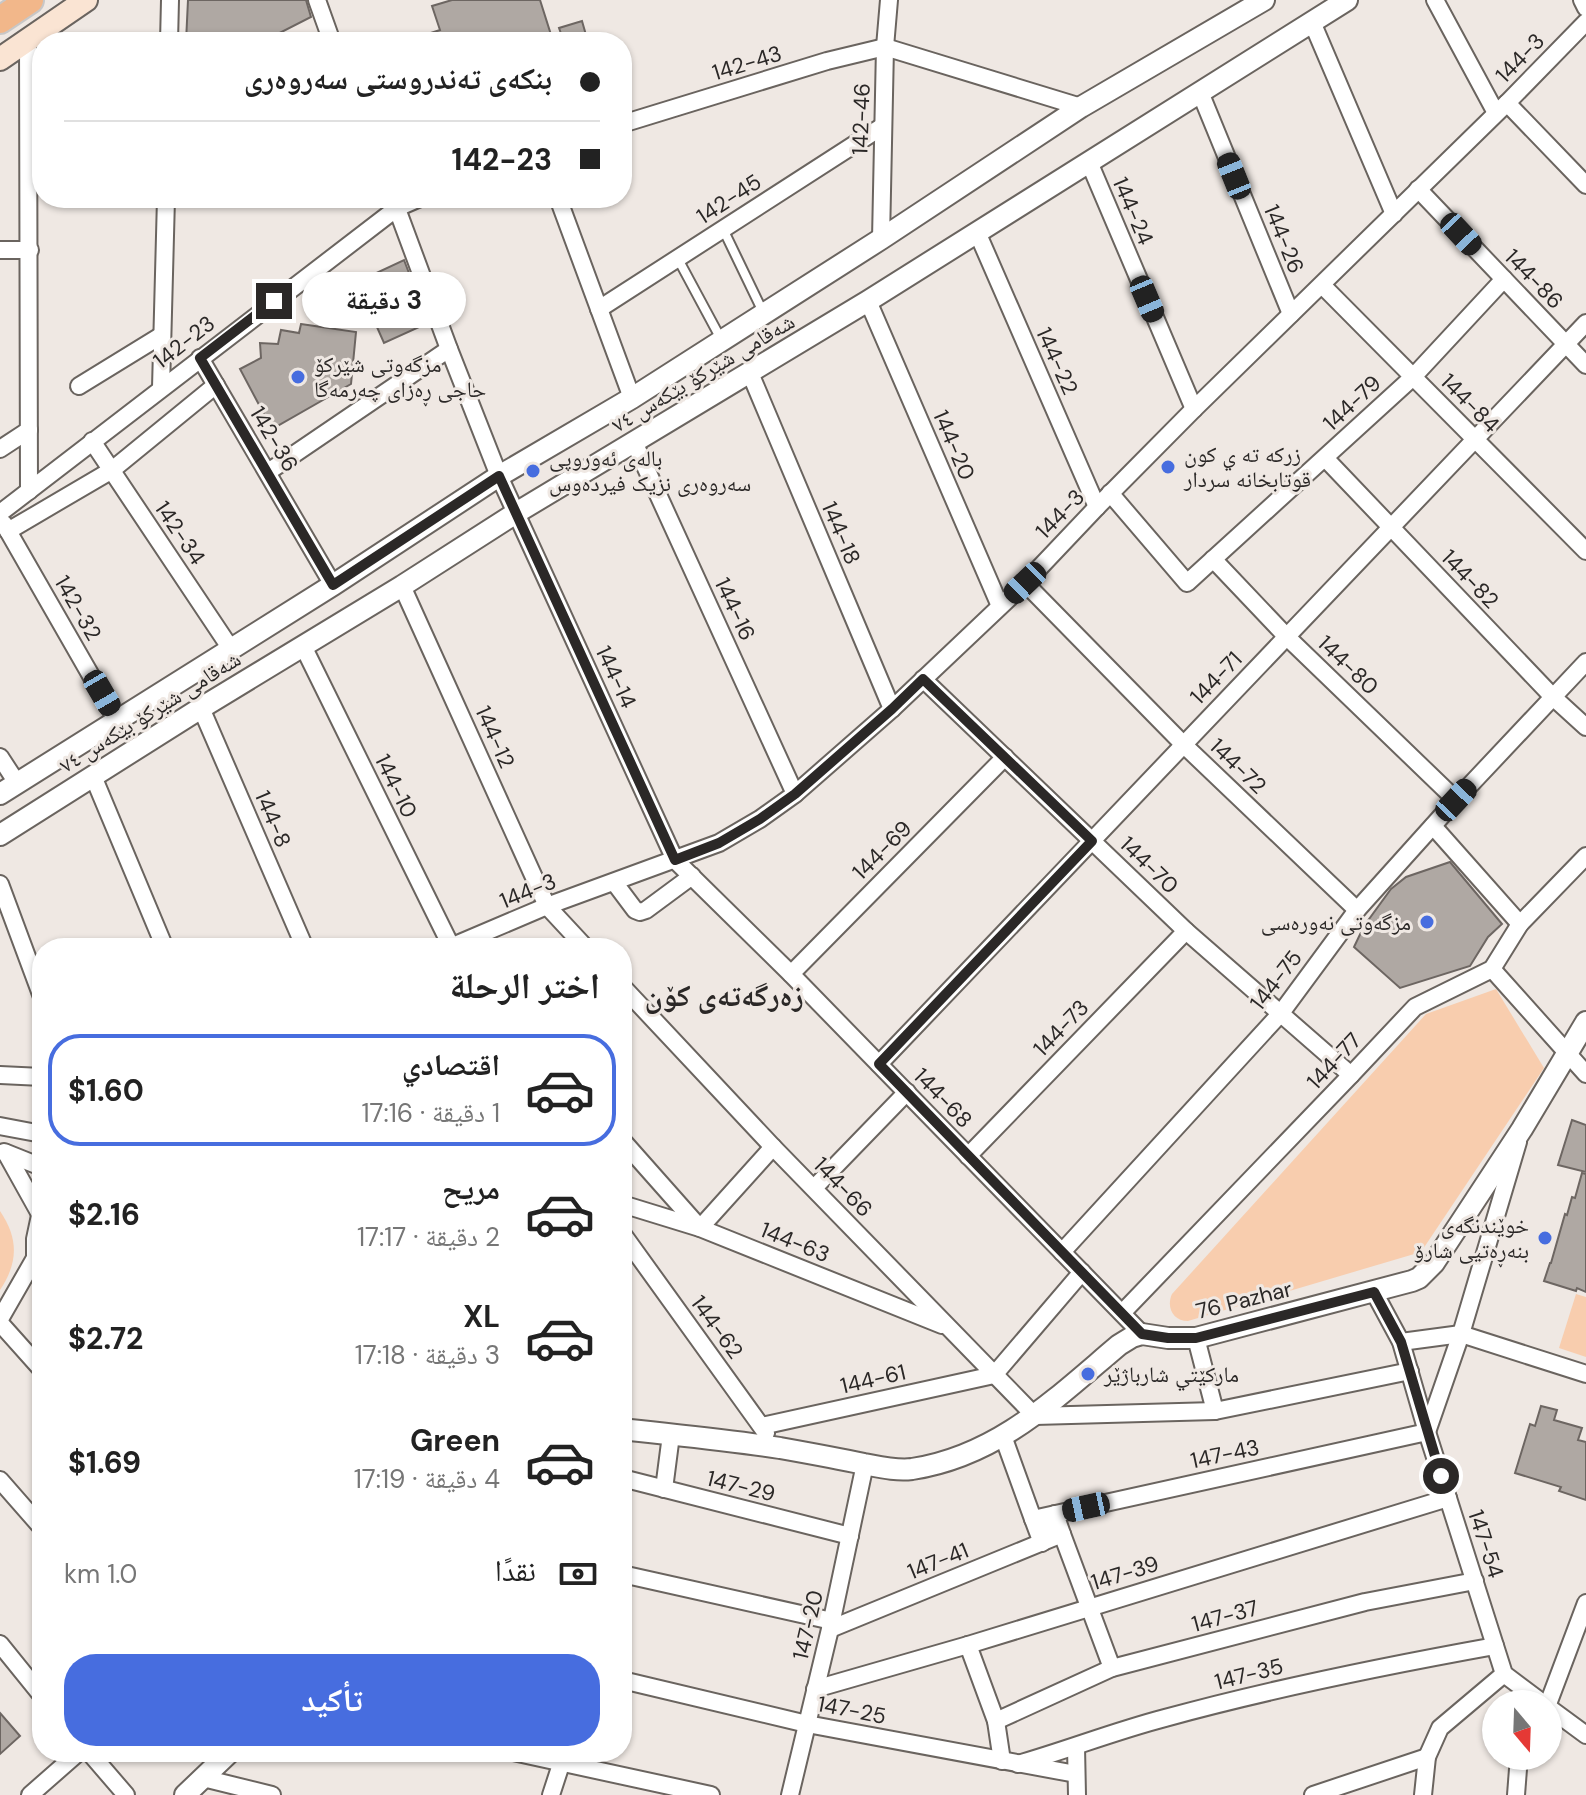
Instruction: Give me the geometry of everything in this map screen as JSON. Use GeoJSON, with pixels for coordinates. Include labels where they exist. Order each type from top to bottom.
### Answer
{"type":"FeatureCollection","features":[{"type":"Feature","properties":{"kind":"highway"},"geometry":{"type":"LineString","coordinates":[[0,20],[30,0]]}},
{"type":"Feature","properties":{"kind":"main road"},"geometry":{"type":"LineString","coordinates":[[38,32],[86,0]]}},
{"type":"Feature","properties":{"kind":"main road"},"geometry":{"type":"LineString","coordinates":[[0,59],[32,36]]}},
{"type":"Feature","properties":{"kind":"street"},"geometry":{"type":"LineString","coordinates":[[169,32],[170,0]]}},
{"type":"Feature","properties":{"kind":"street","name":"142-46"},"geometry":{"type":"LineString","coordinates":[[881,239],[885,47],[889,0]]}},
{"type":"Feature","properties":{"kind":"street","name":"شەقامی شێرکۆ بێکەس ٧٤"},"geometry":{"type":"LineString","coordinates":[[8,789],[333,585],[499,476],[632,398],[1081,107],[1264,0]]}},
{"type":"Feature","properties":{"kind":"street","name":"شەقامی شێرکۆ بێکەس ٧٤"},"geometry":{"type":"LineString","coordinates":[[0,835],[516,513],[868,301],[1347,0]]}},
{"type":"Feature","properties":{"kind":"street"},"geometry":{"type":"LineString","coordinates":[[1435,0],[1502,108],[1586,185]]}},
{"type":"Feature","properties":{"kind":"street"},"geometry":{"type":"LineString","coordinates":[[1582,0],[1586,8]]}},
{"type":"Feature","properties":{"kind":"street"},"geometry":{"type":"LineString","coordinates":[[320,1],[326,32]]}},
{"type":"Feature","properties":{"kind":"street"},"geometry":{"type":"LineString","coordinates":[[1312,22],[1394,214]]}},
{"type":"Feature","properties":{"kind":"street","name":"144-3"},"geometry":{"type":"LineString","coordinates":[[471,938],[547,906],[719,843],[795,794],[892,709],[1025,583],[1194,409],[1586,22]]}},
{"type":"Feature","properties":{"kind":"street"},"geometry":{"type":"LineString","coordinates":[[28,39],[32,68]]}},
{"type":"Feature","properties":{"kind":"street"},"geometry":{"type":"LineString","coordinates":[[885,47],[1081,107]]}},
{"type":"Feature","properties":{"kind":"street","name":"142-43"},"geometry":{"type":"LineString","coordinates":[[632,121],[827,61],[885,47]]}},
{"type":"Feature","properties":{"kind":"street","name":"144-26"},"geometry":{"type":"LineString","coordinates":[[1200,92],[1291,314]]}},
{"type":"Feature","properties":{"kind":"street","name":"142-45"},"geometry":{"type":"LineString","coordinates":[[599,309],[883,126]]}},
{"type":"Feature","properties":{"kind":"street","name":"144-24"},"geometry":{"type":"LineString","coordinates":[[1089,162],[1194,409]]}},
{"type":"Feature","properties":{"kind":"street"},"geometry":{"type":"LineString","coordinates":[[29,491],[32,186]]}},
{"type":"Feature","properties":{"kind":"street","name":"144-86"},"geometry":{"type":"LineString","coordinates":[[1418,189],[1586,365]]}},
{"type":"Feature","properties":{"kind":"street"},"geometry":{"type":"LineString","coordinates":[[161,388],[166,208]]}},
{"type":"Feature","properties":{"kind":"street","name":"142-23"},"geometry":{"type":"LineString","coordinates":[[3,521],[29,491],[389,208]]}},
{"type":"Feature","properties":{"kind":"street","name":"144-14"},"geometry":{"type":"LineString","coordinates":[[397,208],[499,476],[675,860]]}},
{"type":"Feature","properties":{"kind":"street"},"geometry":{"type":"LineString","coordinates":[[562,208],[632,398]]}},
{"type":"Feature","properties":{"kind":"street","name":"144-22"},"geometry":{"type":"LineString","coordinates":[[977,232],[1097,507]]}},
{"type":"Feature","properties":{"kind":"street"},"geometry":{"type":"LineString","coordinates":[[0,250],[30,250]]}},
{"type":"Feature","properties":{"kind":"street","name":"144-79"},"geometry":{"type":"LineString","coordinates":[[1110,493],[1187,583],[1413,377],[1504,279]]}},
{"type":"Feature","properties":{"kind":"street","name":"144-84"},"geometry":{"type":"LineString","coordinates":[[1322,285],[1586,551]]}},
{"type":"Feature","properties":{"kind":"street","name":"144-20"},"geometry":{"type":"LineString","coordinates":[[868,301],[1000,606]]}},
{"type":"Feature","properties":{"kind":"street","name":"144-71"},"geometry":{"type":"LineString","coordinates":[[879,1064],[1586,323]]}},
{"type":"Feature","properties":{"kind":"street"},"geometry":{"type":"LineString","coordinates":[[79,386],[162,335]]}},
{"type":"Feature","properties":{"kind":"street"},"geometry":{"type":"LineString","coordinates":[[268,472],[449,349]]}},
{"type":"Feature","properties":{"kind":"street","name":"142-36"},"geometry":{"type":"LineString","coordinates":[[200,358],[333,585]]}},
{"type":"Feature","properties":{"kind":"street","name":"144-18"},"geometry":{"type":"LineString","coordinates":[[750,373],[892,709]]}},
{"type":"Feature","properties":{"kind":"street"},"geometry":{"type":"LineString","coordinates":[[3,521],[112,470],[216,385]]}},
{"type":"Feature","properties":{"kind":"street"},"geometry":{"type":"LineString","coordinates":[[0,449],[29,430]]}},
{"type":"Feature","properties":{"kind":"street","name":"142-34"},"geometry":{"type":"LineString","coordinates":[[92,441],[231,649]]}},
{"type":"Feature","properties":{"kind":"street","name":"144-16"},"geometry":{"type":"LineString","coordinates":[[634,442],[795,794]]}},
{"type":"Feature","properties":{"kind":"street","name":"144-82"},"geometry":{"type":"LineString","coordinates":[[1325,458],[1553,697],[1586,727]]}},
{"type":"Feature","properties":{"kind":"street","name":"142-32"},"geometry":{"type":"LineString","coordinates":[[3,521],[117,721]]}},
{"type":"Feature","properties":{"kind":"street","name":"144-80"},"geometry":{"type":"LineString","coordinates":[[1213,559],[1287,637],[1456,800]]}},
{"type":"Feature","properties":{"kind":"street","name":"144-72"},"geometry":{"type":"LineString","coordinates":[[1025,583],[1184,745],[1357,910]]}},
{"type":"Feature","properties":{"kind":"street","name":"144-12"},"geometry":{"type":"LineString","coordinates":[[402,586],[547,906]]}},
{"type":"Feature","properties":{"kind":"street","name":"144-10"},"geometry":{"type":"LineString","coordinates":[[303,646],[446,938]]}},
{"type":"Feature","properties":{"kind":"street","name":"144-75"},"geometry":{"type":"LineString","coordinates":[[1062,1252],[1281,1013],[1357,910],[1586,662]]}},
{"type":"Feature","properties":{"kind":"street","name":"144-70"},"geometry":{"type":"LineString","coordinates":[[923,679],[1186,931],[1351,1075]]}},
{"type":"Feature","properties":{"kind":"street","name":"144-8"},"geometry":{"type":"LineString","coordinates":[[201,708],[301,938]]}},
{"type":"Feature","properties":{"kind":"street"},"geometry":{"type":"LineString","coordinates":[[0,757],[8,789]]}},
{"type":"Feature","properties":{"kind":"street","name":"144-69"},"geometry":{"type":"LineString","coordinates":[[791,974],[1005,757]]}},
{"type":"Feature","properties":{"kind":"street"},"geometry":{"type":"LineString","coordinates":[[93,776],[161,938]]}},
{"type":"Feature","properties":{"kind":"street"},"geometry":{"type":"LineString","coordinates":[[1433,826],[1520,924]]}},
{"type":"Feature","properties":{"kind":"street"},"geometry":{"type":"LineString","coordinates":[[1586,856],[1520,924],[1492,969],[1564,1060],[1586,1075]]}},
{"type":"Feature","properties":{"kind":"street","name":"144-68"},"geometry":{"type":"LineString","coordinates":[[675,860],[791,974],[1142,1334]]}},
{"type":"Feature","properties":{"kind":"street"},"geometry":{"type":"LineString","coordinates":[[614,882],[635,910],[640,912],[692,876]]}},
{"type":"Feature","properties":{"kind":"street"},"geometry":{"type":"LineString","coordinates":[[0,884],[32,970]]}},
{"type":"Feature","properties":{"kind":"street"},"geometry":{"type":"LineString","coordinates":[[547,906],[577,938]]}},
{"type":"Feature","properties":{"kind":"street","name":"144-73"},"geometry":{"type":"LineString","coordinates":[[968,1156],[1186,931]]}},
{"type":"Feature","properties":{"kind":"street","name":"144-77"},"geometry":{"type":"LineString","coordinates":[[1122,1313],[1415,1007],[1492,969]]}},
{"type":"Feature","properties":{"kind":"street","name":"144-66"},"geometry":{"type":"LineString","coordinates":[[632,997],[773,1147],[1035,1416]]}},
{"type":"Feature","properties":{"kind":"street","name":"76 Pazhar"},"geometry":{"type":"LineString","coordinates":[[1142,1334],[1196,1338],[1419,1278],[1434,1263],[1522,1129],[1586,1022]]}},
{"type":"Feature","properties":{"kind":"street"},"geometry":{"type":"LineString","coordinates":[[0,1075],[32,1077]]}},
{"type":"Feature","properties":{"kind":"street"},"geometry":{"type":"LineString","coordinates":[[814,1188],[907,1092]]}},
{"type":"Feature","properties":{"kind":"street"},"geometry":{"type":"LineString","coordinates":[[0,1126],[32,1134]]}},
{"type":"Feature","properties":{"kind":"street"},"geometry":{"type":"LineString","coordinates":[[1427,1432],[1461,1334],[1522,1129]]}},
{"type":"Feature","properties":{"kind":"street"},"geometry":{"type":"LineString","coordinates":[[632,1151],[700,1228],[773,1147]]}},
{"type":"Feature","properties":{"kind":"street"},"geometry":{"type":"LineString","coordinates":[[3,1151],[32,1164]]}},
{"type":"Feature","properties":{"kind":"street"},"geometry":{"type":"LineString","coordinates":[[3,1151],[32,1196]]}},
{"type":"Feature","properties":{"kind":"street","name":"144-63"},"geometry":{"type":"LineString","coordinates":[[632,1207],[700,1228],[948,1328]]}},
{"type":"Feature","properties":{"kind":"street","name":"144-62"},"geometry":{"type":"LineString","coordinates":[[632,1247],[776,1448]]}},
{"type":"Feature","properties":{"kind":"street"},"geometry":{"type":"LineString","coordinates":[[32,1264],[0,1321],[32,1358]]}},
{"type":"Feature","properties":{"kind":"street"},"geometry":{"type":"LineString","coordinates":[[994,1375],[1082,1272]]}},
{"type":"Feature","properties":{"kind":"street","name":"147-54"},"geometry":{"type":"LineString","coordinates":[[1374,1292],[1401,1342],[1504,1674]]}},
{"type":"Feature","properties":{"kind":"street"},"geometry":{"type":"LineString","coordinates":[[632,1430],[776,1448],[887,1469],[910,1469],[977,1450],[1003,1436],[1035,1416],[1119,1345],[1142,1334]]}},
{"type":"Feature","properties":{"kind":"street"},"geometry":{"type":"LineString","coordinates":[[1401,1342],[1461,1334],[1586,1374]]}},
{"type":"Feature","properties":{"kind":"street"},"geometry":{"type":"LineString","coordinates":[[1196,1338],[1215,1411]]}},
{"type":"Feature","properties":{"kind":"street"},"geometry":{"type":"LineString","coordinates":[[1035,1416],[1215,1411],[1410,1371]]}},
{"type":"Feature","properties":{"kind":"street","name":"144-61"},"geometry":{"type":"LineString","coordinates":[[762,1426],[994,1375]]}},
{"type":"Feature","properties":{"kind":"street","name":"147-43"},"geometry":{"type":"LineString","coordinates":[[1052,1529],[1427,1432]]}},
{"type":"Feature","properties":{"kind":"street"},"geometry":{"type":"LineString","coordinates":[[664,1489],[671,1435]]}},
{"type":"Feature","properties":{"kind":"street"},"geometry":{"type":"LineString","coordinates":[[1003,1436],[1033,1519],[1052,1529],[1090,1607],[1112,1668]]}},
{"type":"Feature","properties":{"kind":"street","name":"147-20"},"geometry":{"type":"LineString","coordinates":[[790,1795],[831,1625],[865,1464]]}},
{"type":"Feature","properties":{"kind":"street"},"geometry":{"type":"LineString","coordinates":[[0,1480],[32,1517]]}},
{"type":"Feature","properties":{"kind":"street","name":"147-29"},"geometry":{"type":"LineString","coordinates":[[632,1481],[850,1536]]}},
{"type":"Feature","properties":{"kind":"street","name":"147-39"},"geometry":{"type":"LineString","coordinates":[[815,1689],[1448,1498]]}},
{"type":"Feature","properties":{"kind":"street","name":"147-41"},"geometry":{"type":"LineString","coordinates":[[831,1625],[1052,1529]]}},
{"type":"Feature","properties":{"kind":"street"},"geometry":{"type":"LineString","coordinates":[[632,1576],[831,1625]]}},
{"type":"Feature","properties":{"kind":"street","name":"147-37"},"geometry":{"type":"LineString","coordinates":[[996,1721],[1112,1668],[1365,1602],[1475,1581]]}},
{"type":"Feature","properties":{"kind":"street"},"geometry":{"type":"LineString","coordinates":[[1553,1690],[1586,1603]]}},
{"type":"Feature","properties":{"kind":"street"},"geometry":{"type":"LineString","coordinates":[[0,1644],[32,1678]]}},
{"type":"Feature","properties":{"kind":"street"},"geometry":{"type":"LineString","coordinates":[[968,1645],[1010,1762]]}},
{"type":"Feature","properties":{"kind":"street","name":"147-35"},"geometry":{"type":"LineString","coordinates":[[1010,1762],[1076,1747],[1162,1718],[1276,1690],[1495,1646]]}},
{"type":"Feature","properties":{"kind":"street"},"geometry":{"type":"LineString","coordinates":[[1423,1795],[1427,1757],[1440,1728],[1504,1674],[1519,1690]]}},
{"type":"Feature","properties":{"kind":"street","name":"147-25"},"geometry":{"type":"LineString","coordinates":[[632,1682],[807,1724],[1076,1774]]}},
{"type":"Feature","properties":{"kind":"street"},"geometry":{"type":"LineString","coordinates":[[1562,1717],[1586,1735]]}},
{"type":"Feature","properties":{"kind":"street"},"geometry":{"type":"LineString","coordinates":[[1076,1747],[1077,1795]]}},
{"type":"Feature","properties":{"kind":"street"},"geometry":{"type":"LineString","coordinates":[[1313,1795],[1427,1757]]}},
{"type":"Feature","properties":{"kind":"street"},"geometry":{"type":"LineString","coordinates":[[30,1795],[68,1762]]}},
{"type":"Feature","properties":{"kind":"street"},"geometry":{"type":"LineString","coordinates":[[98,1762],[126,1795]]}},
{"type":"Feature","properties":{"kind":"street"},"geometry":{"type":"LineString","coordinates":[[187,1794],[220,1762]]}},
{"type":"Feature","properties":{"kind":"street"},"geometry":{"type":"LineString","coordinates":[[551,1795],[562,1762]]}},
{"type":"Feature","properties":{"kind":"street"},"geometry":{"type":"LineString","coordinates":[[579,1762],[711,1795]]}},
{"type":"Feature","properties":{"kind":"street"},"geometry":{"type":"LineString","coordinates":[[1516,1795],[1518,1770]]}},
{"type":"Feature","properties":{"kind":"street"},"geometry":{"type":"LineString","coordinates":[[203,1778],[272,1795]]}},
{"type":"Feature","properties":{"kind":"lane"},"geometry":{"type":"LineString","coordinates":[[723,229],[764,313]]}},
{"type":"Feature","properties":{"kind":"lane"},"geometry":{"type":"LineString","coordinates":[[678,259],[722,340]]}},
{"type":"Feature","properties":{"kind":"shaded area"},"geometry":{"type":"Polygon","coordinates":[[[1496,989],[1544,1068],[1421,1252],[1188,1321],[1178,1319],[1170,1304],[1172,1294],[1426,1014],[1496,989]]]}},
{"type":"Feature","properties":{"kind":"shaded area"},"geometry":{"type":"Polygon","coordinates":[[[0,1211],[11,1231],[14,1251],[10,1270],[0,1290],[0,1211]]]}},
{"type":"Feature","properties":{"kind":"shaded area"},"geometry":{"type":"Polygon","coordinates":[[[1576,1294],[1586,1297],[1586,1357],[1559,1348],[1576,1294]]]}},
{"type":"Feature","properties":{"kind":"building"},"geometry":{"type":"Polygon","coordinates":[[[188,0],[306,0],[311,17],[282,32],[186,32],[188,0]]]}},
{"type":"Feature","properties":{"kind":"building"},"geometry":{"type":"Polygon","coordinates":[[[452,0],[540,0],[550,32],[434,32],[440,30],[432,6],[452,0]]]}},
{"type":"Feature","properties":{"kind":"building"},"geometry":{"type":"Polygon","coordinates":[[[582,21],[585,32],[560,32],[559,28],[582,21]]]}},
{"type":"Feature","properties":{"kind":"building"},"geometry":{"type":"Polygon","coordinates":[[[404,260],[428,323],[384,343],[357,282],[404,260]]]}},
{"type":"Feature","properties":{"kind":"building","name":"مزگەوتی شێرکۆ حاجی ڕەزای چەرمەگا"},"geometry":{"type":"Polygon","coordinates":[[[301,324],[356,332],[351,384],[272,429],[240,369],[261,358],[260,343],[278,344],[281,330],[299,333],[301,324]]]}},
{"type":"Feature","properties":{"kind":"building"},"geometry":{"type":"Polygon","coordinates":[[[1450,862],[1502,924],[1488,937],[1470,966],[1400,988],[1354,947],[1364,926],[1391,889],[1406,877],[1450,862]]]}},
{"type":"Feature","properties":{"kind":"building"},"geometry":{"type":"Polygon","coordinates":[[[1572,1120],[1586,1125],[1586,1172],[1558,1165],[1572,1120]]]}},
{"type":"Feature","properties":{"kind":"building"},"geometry":{"type":"Polygon","coordinates":[[[1582,1173],[1586,1174],[1586,1292],[1544,1281],[1565,1214],[1572,1197],[1575,1198],[1582,1173]]]}},
{"type":"Feature","properties":{"kind":"building"},"geometry":{"type":"Polygon","coordinates":[[[1541,1406],[1557,1410],[1554,1420],[1582,1428],[1578,1440],[1586,1442],[1586,1500],[1559,1491],[1561,1487],[1515,1473],[1530,1424],[1535,1426],[1541,1406]]]}},
{"type":"Feature","properties":{"kind":"building"},"geometry":{"type":"Polygon","coordinates":[[[0,1713],[20,1736],[0,1754],[0,1713]]]}},
{"type":"Feature","properties":{"kind":"place","name":"مزگەوتی شێرکۆ حاجی ڕەزای چەرمەگا"},"geometry":{"type":"Point","coordinates":[298,377]}},
{"type":"Feature","properties":{"kind":"place","name":"زركه ته ي كون قوتابخانه سردار"},"geometry":{"type":"Point","coordinates":[1168,467]}},
{"type":"Feature","properties":{"kind":"place","name":"بالەی ئەوروپی سەروەری نزیک فیردەوس"},"geometry":{"type":"Point","coordinates":[533,471]}},
{"type":"Feature","properties":{"kind":"place","name":"مزگەوتی نەورەسی"},"geometry":{"type":"Point","coordinates":[1427,922]}},
{"type":"Feature","properties":{"kind":"place","name":"خوێندنگەی بنەڕەتیی شارۆ"},"geometry":{"type":"Point","coordinates":[1545,1238]}},
{"type":"Feature","properties":{"kind":"place","name":"مارکێتي شارباژێر"},"geometry":{"type":"Point","coordinates":[1088,1374]}},
{"type":"Feature","properties":{"kind":"district","name":"زەرگەتەی کۆن"},"geometry":{"type":"Point","coordinates":[724,995]}},
{"type":"Feature","properties":{"kind":"route"},"geometry":{"type":"LineString","coordinates":[[274,301],[200,358],[333,585],[499,476],[675,860],[719,843],[795,794],[923,679],[1092,841],[879,1064],[1142,1334],[1196,1338],[1374,1292],[1401,1342],[1441,1476]]}}]}
